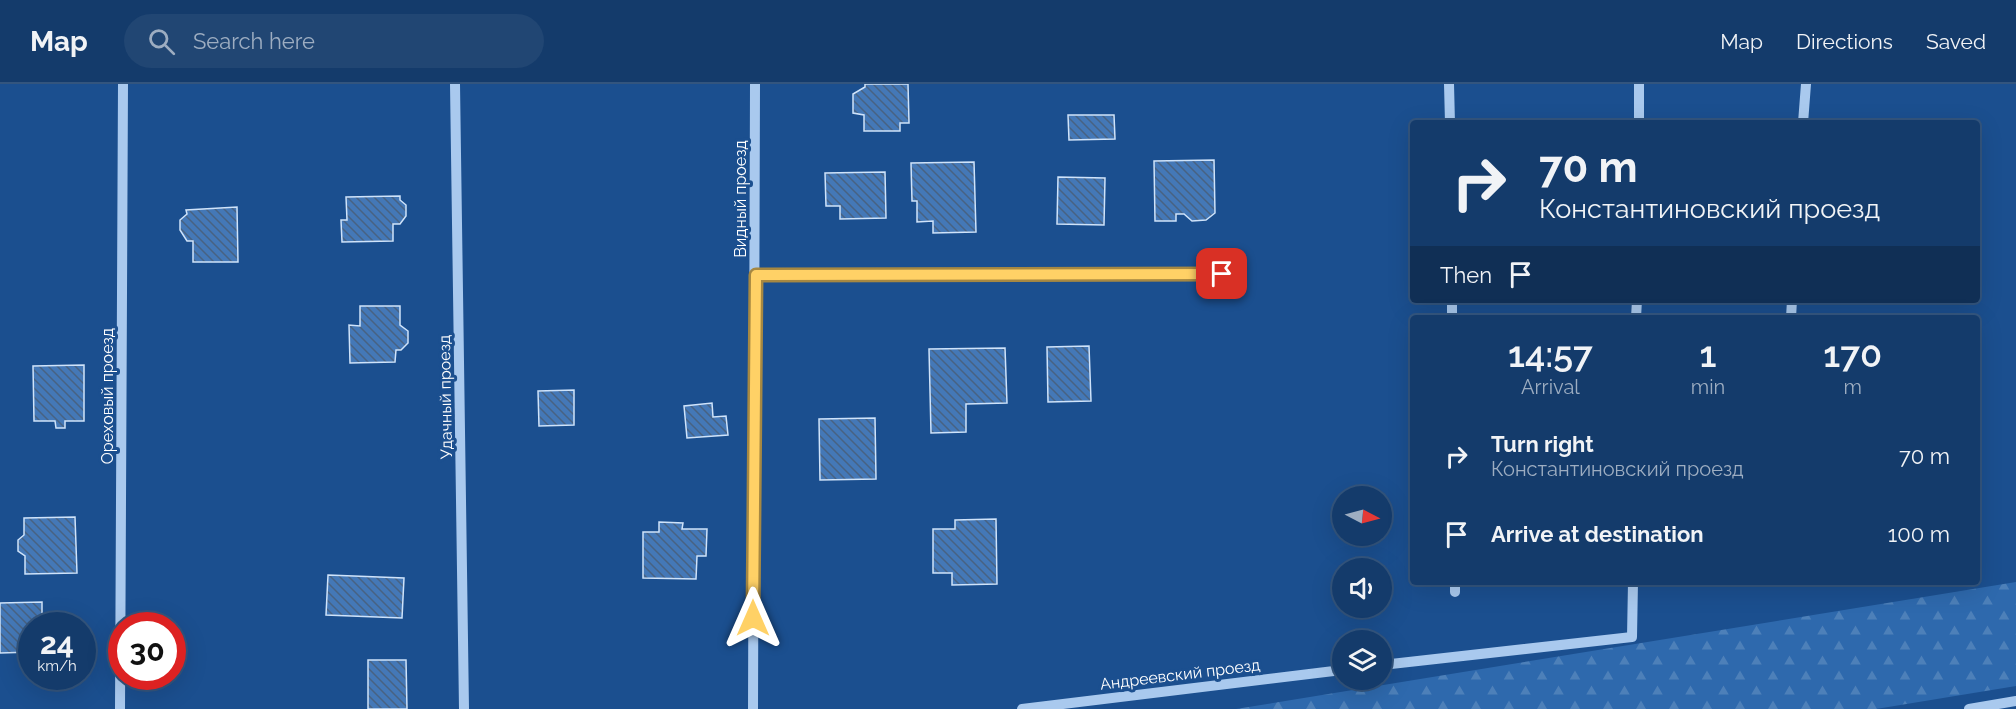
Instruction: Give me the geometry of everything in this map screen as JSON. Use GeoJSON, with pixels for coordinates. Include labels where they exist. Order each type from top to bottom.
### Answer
{"type":"FeatureCollection","features":[{"type":"Feature","properties":{"kind":"street","name":"Ореховый проезд"},"geometry":{"type":"LineString","coordinates":[[120,709],[123,84]]}},
{"type":"Feature","properties":{"kind":"street","name":"Удачный проезд"},"geometry":{"type":"LineString","coordinates":[[455,84],[464,709]]}},
{"type":"Feature","properties":{"kind":"street","name":"Видный проезд"},"geometry":{"type":"LineString","coordinates":[[753,709],[755,84]]}},
{"type":"Feature","properties":{"kind":"street"},"geometry":{"type":"LineString","coordinates":[[1449,84],[1450,120]]}},
{"type":"Feature","properties":{"kind":"street"},"geometry":{"type":"LineString","coordinates":[[1639,84],[1639,120]]}},
{"type":"Feature","properties":{"kind":"street"},"geometry":{"type":"LineString","coordinates":[[1803,120],[1806,84]]}},
{"type":"Feature","properties":{"kind":"street"},"geometry":{"type":"LineString","coordinates":[[756,275],[1222,274]]}},
{"type":"Feature","properties":{"kind":"street"},"geometry":{"type":"LineString","coordinates":[[1392,664],[1632,637],[1633,585]]}},
{"type":"Feature","properties":{"kind":"street","name":"Андреевский проезд"},"geometry":{"type":"LineString","coordinates":[[1022,709],[1332,671]]}},
{"type":"Feature","properties":{"kind":"street"},"geometry":{"type":"LineString","coordinates":[[1969,709],[2016,701]]}},
{"type":"Feature","properties":{"kind":"green space"},"geometry":{"type":"Polygon","coordinates":[[[2016,582],[2016,686],[1876,709],[1236,709],[1353,690],[1392,690],[1392,684],[2016,582]]]}},
{"type":"Feature","properties":{"kind":"building"},"geometry":{"type":"Polygon","coordinates":[[[865,84],[908,84],[909,123],[900,123],[900,131],[864,131],[864,115],[853,113],[853,94],[865,87],[865,84]]]}},
{"type":"Feature","properties":{"kind":"building"},"geometry":{"type":"Polygon","coordinates":[[[1068,115],[1114,115],[1115,139],[1069,140],[1068,115]]]}},
{"type":"Feature","properties":{"kind":"building"},"geometry":{"type":"Polygon","coordinates":[[[1214,160],[1215,213],[1206,220],[1192,221],[1184,214],[1176,214],[1176,221],[1155,221],[1154,161],[1214,160]]]}},
{"type":"Feature","properties":{"kind":"building"},"geometry":{"type":"Polygon","coordinates":[[[974,162],[976,232],[933,233],[933,221],[917,222],[917,201],[912,201],[911,163],[974,162]]]}},
{"type":"Feature","properties":{"kind":"building"},"geometry":{"type":"Polygon","coordinates":[[[885,172],[886,218],[840,219],[840,206],[826,206],[825,173],[885,172]]]}},
{"type":"Feature","properties":{"kind":"building"},"geometry":{"type":"Polygon","coordinates":[[[1058,177],[1105,178],[1104,225],[1057,224],[1058,177]]]}},
{"type":"Feature","properties":{"kind":"building"},"geometry":{"type":"Polygon","coordinates":[[[400,196],[400,200],[406,205],[406,216],[400,224],[393,224],[393,241],[342,242],[341,220],[347,220],[346,197],[400,196]]]}},
{"type":"Feature","properties":{"kind":"building"},"geometry":{"type":"Polygon","coordinates":[[[237,207],[238,262],[193,262],[193,241],[187,241],[180,230],[180,220],[187,214],[186,210],[237,207]]]}},
{"type":"Feature","properties":{"kind":"building"},"geometry":{"type":"Polygon","coordinates":[[[360,306],[400,306],[400,325],[408,331],[408,343],[401,350],[396,350],[395,362],[350,363],[349,325],[360,326],[360,306]]]}},
{"type":"Feature","properties":{"kind":"building"},"geometry":{"type":"Polygon","coordinates":[[[1089,346],[1091,401],[1048,402],[1047,347],[1089,346]]]}},
{"type":"Feature","properties":{"kind":"building"},"geometry":{"type":"Polygon","coordinates":[[[1005,348],[1007,403],[966,404],[966,432],[931,433],[929,349],[1005,348]]]}},
{"type":"Feature","properties":{"kind":"building"},"geometry":{"type":"Polygon","coordinates":[[[84,365],[84,421],[65,421],[65,428],[56,428],[55,421],[34,421],[33,366],[84,365]]]}},
{"type":"Feature","properties":{"kind":"building"},"geometry":{"type":"Polygon","coordinates":[[[574,390],[574,425],[539,426],[538,391],[574,390]]]}},
{"type":"Feature","properties":{"kind":"building"},"geometry":{"type":"Polygon","coordinates":[[[712,403],[713,417],[726,416],[728,435],[687,438],[684,406],[712,403]]]}},
{"type":"Feature","properties":{"kind":"building"},"geometry":{"type":"Polygon","coordinates":[[[875,418],[876,479],[820,480],[819,419],[875,418]]]}},
{"type":"Feature","properties":{"kind":"building"},"geometry":{"type":"Polygon","coordinates":[[[75,517],[77,573],[25,574],[25,556],[18,551],[18,540],[24,535],[24,518],[75,517]]]}},
{"type":"Feature","properties":{"kind":"building"},"geometry":{"type":"Polygon","coordinates":[[[996,519],[997,584],[952,585],[952,573],[933,573],[933,529],[955,529],[955,520],[996,519]]]}},
{"type":"Feature","properties":{"kind":"building"},"geometry":{"type":"Polygon","coordinates":[[[659,522],[683,523],[682,529],[707,529],[706,556],[697,556],[696,579],[643,578],[643,532],[659,532],[659,522]]]}},
{"type":"Feature","properties":{"kind":"building"},"geometry":{"type":"Polygon","coordinates":[[[328,575],[404,578],[402,618],[326,615],[328,575]]]}},
{"type":"Feature","properties":{"kind":"building"},"geometry":{"type":"Polygon","coordinates":[[[42,602],[42,612],[18,612],[18,652],[0,653],[0,603],[42,602]]]}},
{"type":"Feature","properties":{"kind":"building"},"geometry":{"type":"Polygon","coordinates":[[[368,660],[406,660],[407,709],[368,709],[368,660]]]}},
{"type":"Feature","properties":{"kind":"route"},"geometry":{"type":"LineString","coordinates":[[753,618],[756,275],[1222,274]]}}]}
